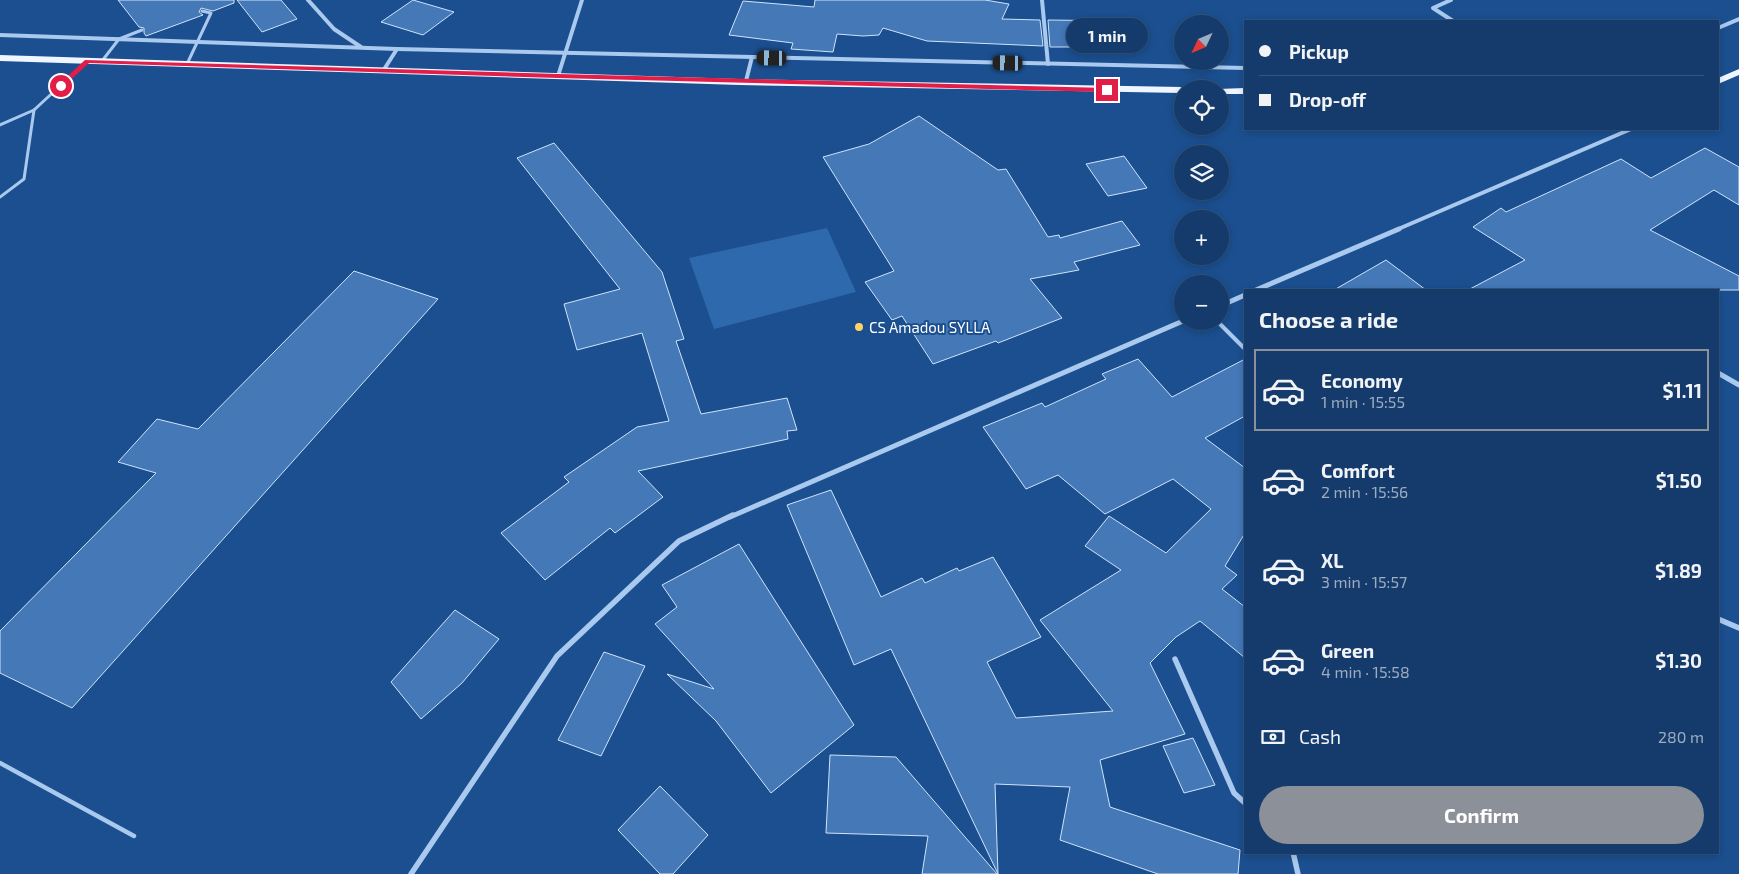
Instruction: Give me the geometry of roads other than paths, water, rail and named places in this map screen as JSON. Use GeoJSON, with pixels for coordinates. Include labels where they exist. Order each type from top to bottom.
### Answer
{"type":"FeatureCollection","features":[{"type":"Feature","properties":{"kind":"main road"},"geometry":{"type":"LineString","coordinates":[[0,58],[558,76],[1050,89],[1174,90]]}},
{"type":"Feature","properties":{"kind":"main road"},"geometry":{"type":"LineString","coordinates":[[1719,81],[1739,72]]}},
{"type":"Feature","properties":{"kind":"main road"},"geometry":{"type":"LineString","coordinates":[[1229,91],[1244,91]]}},
{"type":"Feature","properties":{"kind":"street"},"geometry":{"type":"LineString","coordinates":[[308,0],[334,29],[362,48]]}},
{"type":"Feature","properties":{"kind":"street"},"geometry":{"type":"LineString","coordinates":[[558,76],[582,0]]}},
{"type":"Feature","properties":{"kind":"street"},"geometry":{"type":"LineString","coordinates":[[1042,0],[1048,64]]}},
{"type":"Feature","properties":{"kind":"street"},"geometry":{"type":"LineString","coordinates":[[1451,0],[1433,8],[1451,20]]}},
{"type":"Feature","properties":{"kind":"street"},"geometry":{"type":"LineString","coordinates":[[1719,28],[1739,19]]}},
{"type":"Feature","properties":{"kind":"street"},"geometry":{"type":"LineString","coordinates":[[0,35],[397,49],[1244,68]]}},
{"type":"Feature","properties":{"kind":"street"},"geometry":{"type":"LineString","coordinates":[[383,71],[397,49]]}},
{"type":"Feature","properties":{"kind":"street"},"geometry":{"type":"LineString","coordinates":[[746,81],[752,57]]}},
{"type":"Feature","properties":{"kind":"street"},"geometry":{"type":"LineString","coordinates":[[1258,289],[1629,130]]}},
{"type":"Feature","properties":{"kind":"street"},"geometry":{"type":"LineString","coordinates":[[1229,302],[1244,295]]}},
{"type":"Feature","properties":{"kind":"street"},"geometry":{"type":"LineString","coordinates":[[411,874],[558,656],[679,541],[765,500],[1174,325]]}},
{"type":"Feature","properties":{"kind":"street"},"geometry":{"type":"LineString","coordinates":[[1719,374],[1739,385]]}},
{"type":"Feature","properties":{"kind":"street"},"geometry":{"type":"LineString","coordinates":[[1719,619],[1739,628]]}},
{"type":"Feature","properties":{"kind":"street"},"geometry":{"type":"LineString","coordinates":[[1175,658],[1234,793],[1244,802]]}},
{"type":"Feature","properties":{"kind":"street"},"geometry":{"type":"LineString","coordinates":[[1293,854],[1298,874]]}},
{"type":"Feature","properties":{"kind":"lane"},"geometry":{"type":"LineString","coordinates":[[187,64],[211,13],[202,11]]}},
{"type":"Feature","properties":{"kind":"lane"},"geometry":{"type":"LineString","coordinates":[[102,61],[119,39],[142,30]]}},
{"type":"Feature","properties":{"kind":"lane"},"geometry":{"type":"LineString","coordinates":[[0,125],[34,110],[87,61]]}},
{"type":"Feature","properties":{"kind":"lane"},"geometry":{"type":"LineString","coordinates":[[0,196],[24,179],[34,110]]}},
{"type":"Feature","properties":{"kind":"lane"},"geometry":{"type":"LineString","coordinates":[[1226,330],[1244,348]]}},
{"type":"Feature","properties":{"kind":"lane"},"geometry":{"type":"LineString","coordinates":[[0,763],[134,836]]}},
{"type":"Feature","properties":{"kind":"place","name":"CS Amadou SYLLA"},"geometry":{"type":"Point","coordinates":[859,327]}}]}
